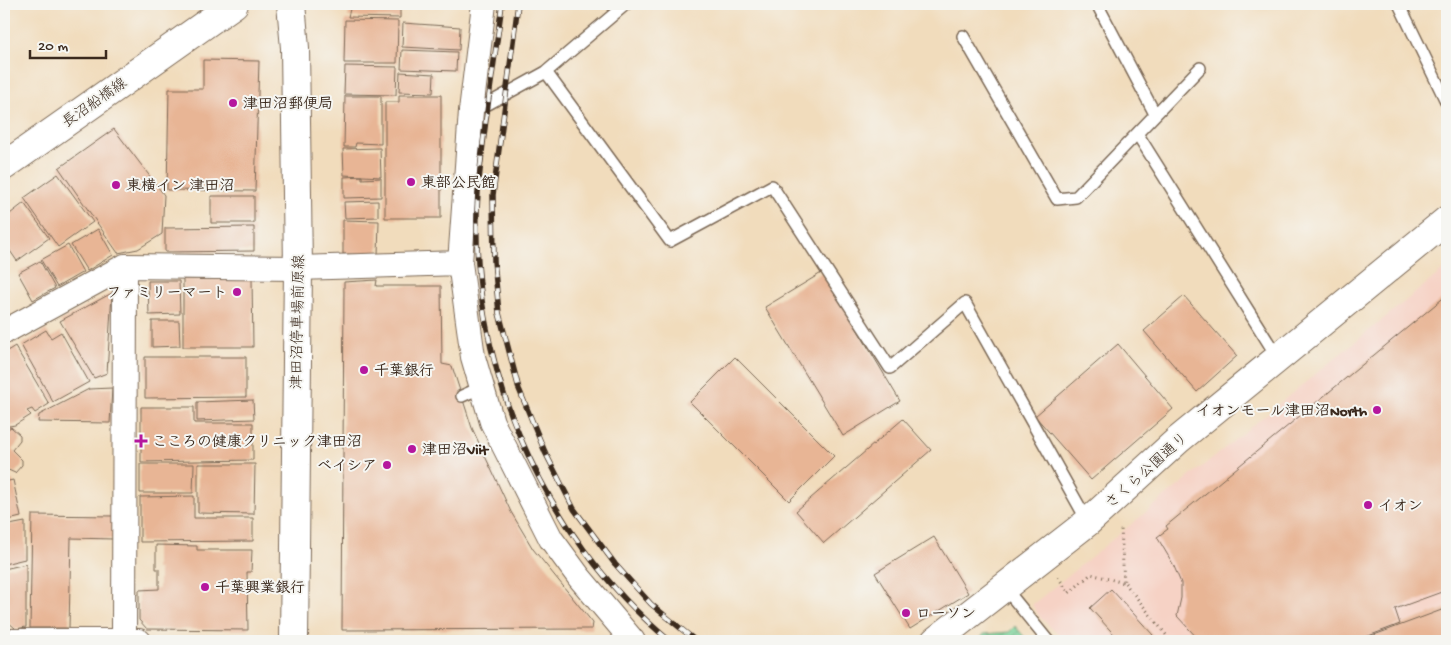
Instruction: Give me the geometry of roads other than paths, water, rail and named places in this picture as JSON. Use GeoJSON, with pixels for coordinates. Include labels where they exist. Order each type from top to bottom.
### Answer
{"type":"FeatureCollection","features":[{"type":"Feature","properties":{"kind":"main road","name":"長沼船橋線"},"geometry":{"type":"LineString","coordinates":[[4,165],[234,4]]}},
{"type":"Feature","properties":{"kind":"main road","name":"津田沼停車場前原線"},"geometry":{"type":"LineString","coordinates":[[291,4],[295,48],[298,268],[294,641]]}},
{"type":"Feature","properties":{"kind":"main road","name":"さくら公園通り"},"geometry":{"type":"LineString","coordinates":[[943,639],[1088,522],[1178,440],[1447,220]]}},
{"type":"Feature","properties":{"kind":"street"},"geometry":{"type":"LineString","coordinates":[[484,4],[471,111],[460,264],[473,357],[472,392],[492,422],[551,539],[579,577],[633,641]]}},
{"type":"Feature","properties":{"kind":"street"},"geometry":{"type":"LineString","coordinates":[[4,332],[125,266],[298,268],[460,264]]}},
{"type":"Feature","properties":{"kind":"street"},"geometry":{"type":"LineString","coordinates":[[124,641],[125,266]]}},
{"type":"Feature","properties":{"kind":"street"},"geometry":{"type":"LineString","coordinates":[[4,641],[139,641]]}},
{"type":"Feature","properties":{"kind":"lane"},"geometry":{"type":"LineString","coordinates":[[471,111],[488,104],[546,72],[626,4]]}},
{"type":"Feature","properties":{"kind":"lane"},"geometry":{"type":"LineString","coordinates":[[1096,4],[1155,114]]}},
{"type":"Feature","properties":{"kind":"lane"},"geometry":{"type":"LineString","coordinates":[[1399,4],[1447,103]]}},
{"type":"Feature","properties":{"kind":"lane"},"geometry":{"type":"LineString","coordinates":[[963,36],[1057,199],[1076,197],[1138,135],[1155,114],[1200,68]]}},
{"type":"Feature","properties":{"kind":"lane"},"geometry":{"type":"LineString","coordinates":[[546,72],[670,241],[772,186],[890,368],[965,303],[1088,522]]}},
{"type":"Feature","properties":{"kind":"lane"},"geometry":{"type":"LineString","coordinates":[[1138,135],[1278,358]]}},
{"type":"Feature","properties":{"kind":"lane"},"geometry":{"type":"LineString","coordinates":[[1005,588],[1048,641]]}},
{"type":"Feature","properties":{"kind":"railway"},"geometry":{"type":"LineString","coordinates":[[502,4],[478,192],[478,255],[485,318],[499,380],[521,439],[549,496],[584,550],[624,598],[670,641]]}},
{"type":"Feature","properties":{"kind":"railway"},"geometry":{"type":"LineString","coordinates":[[518,4],[493,195],[494,261],[499,313],[519,389],[545,452],[574,509],[615,564],[651,604],[696,641]]}},
{"type":"Feature","properties":{"kind":"place","name":"津田沼郵便局"},"geometry":{"type":"Point","coordinates":[233,103]}},
{"type":"Feature","properties":{"kind":"place","name":"東部公民館"},"geometry":{"type":"Point","coordinates":[411,182]}},
{"type":"Feature","properties":{"kind":"place","name":"東横イン 津田沼"},"geometry":{"type":"Point","coordinates":[116,185]}},
{"type":"Feature","properties":{"kind":"place","name":"ファミリーマート"},"geometry":{"type":"Point","coordinates":[237,292]}},
{"type":"Feature","properties":{"kind":"place","name":"千葉銀行"},"geometry":{"type":"Point","coordinates":[364,370]}},
{"type":"Feature","properties":{"kind":"place","name":"イオンモール津田沼North"},"geometry":{"type":"Point","coordinates":[1377,410]}},
{"type":"Feature","properties":{"kind":"place","name":"こころの健康クリニック津田沼"},"geometry":{"type":"Point","coordinates":[141,441]}},
{"type":"Feature","properties":{"kind":"place","name":"津田沼Viit"},"geometry":{"type":"Point","coordinates":[412,449]}},
{"type":"Feature","properties":{"kind":"place","name":"ベイシア"},"geometry":{"type":"Point","coordinates":[387,465]}},
{"type":"Feature","properties":{"kind":"place","name":"イオン"},"geometry":{"type":"Point","coordinates":[1368,505]}},
{"type":"Feature","properties":{"kind":"place","name":"千葉興業銀行"},"geometry":{"type":"Point","coordinates":[205,587]}},
{"type":"Feature","properties":{"kind":"place","name":"ローソン"},"geometry":{"type":"Point","coordinates":[906,613]}}]}
